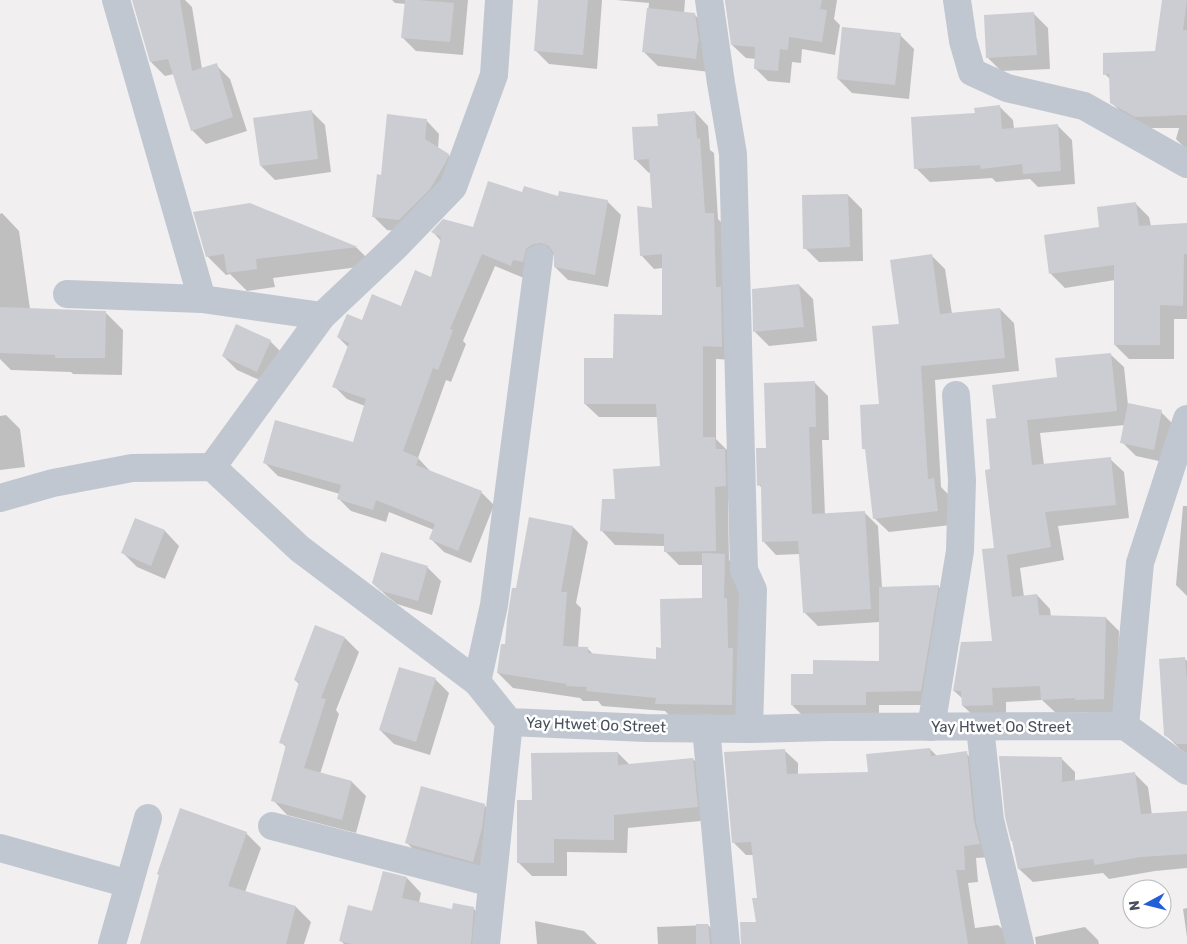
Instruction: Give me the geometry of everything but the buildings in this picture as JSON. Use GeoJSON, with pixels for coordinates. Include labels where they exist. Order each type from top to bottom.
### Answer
{"type":"FeatureCollection","features":[{"type":"Feature","properties":{"kind":"street"},"geometry":{"type":"LineString","coordinates":[[116,0],[202,299]]}},
{"type":"Feature","properties":{"kind":"street"},"geometry":{"type":"LineString","coordinates":[[0,498],[53,483],[132,468],[212,467],[322,316],[396,246],[453,187],[494,75],[499,0]]}},
{"type":"Feature","properties":{"kind":"street"},"geometry":{"type":"LineString","coordinates":[[709,0],[733,154],[744,570],[753,590],[749,729]]}},
{"type":"Feature","properties":{"kind":"street"},"geometry":{"type":"LineString","coordinates":[[957,0],[963,41],[972,72],[1008,88],[1084,106],[1187,164]]}},
{"type":"Feature","properties":{"kind":"street"},"geometry":{"type":"LineString","coordinates":[[477,682],[494,605],[539,258]]}},
{"type":"Feature","properties":{"kind":"street"},"geometry":{"type":"LineString","coordinates":[[67,294],[202,299],[322,316]]}},
{"type":"Feature","properties":{"kind":"street"},"geometry":{"type":"LineString","coordinates":[[931,727],[960,552],[962,480],[956,395]]}},
{"type":"Feature","properties":{"kind":"street"},"geometry":{"type":"LineString","coordinates":[[1187,419],[1140,563],[1125,726],[1187,771]]}},
{"type":"Feature","properties":{"kind":"street","name":"Yay Htwet Oo Street"},"geometry":{"type":"LineString","coordinates":[[212,467],[300,550],[477,682],[508,722],[646,728],[749,729],[1125,726]]}},
{"type":"Feature","properties":{"kind":"street"},"geometry":{"type":"LineString","coordinates":[[486,944],[508,722]]}},
{"type":"Feature","properties":{"kind":"street"},"geometry":{"type":"LineString","coordinates":[[980,727],[990,820],[1020,944]]}},
{"type":"Feature","properties":{"kind":"street"},"geometry":{"type":"LineString","coordinates":[[706,728],[726,944]]}},
{"type":"Feature","properties":{"kind":"street"},"geometry":{"type":"LineString","coordinates":[[112,944],[148,818]]}},
{"type":"Feature","properties":{"kind":"street"},"geometry":{"type":"LineString","coordinates":[[272,826],[492,883]]}},
{"type":"Feature","properties":{"kind":"street"},"geometry":{"type":"LineString","coordinates":[[0,848],[129,884]]}}]}
